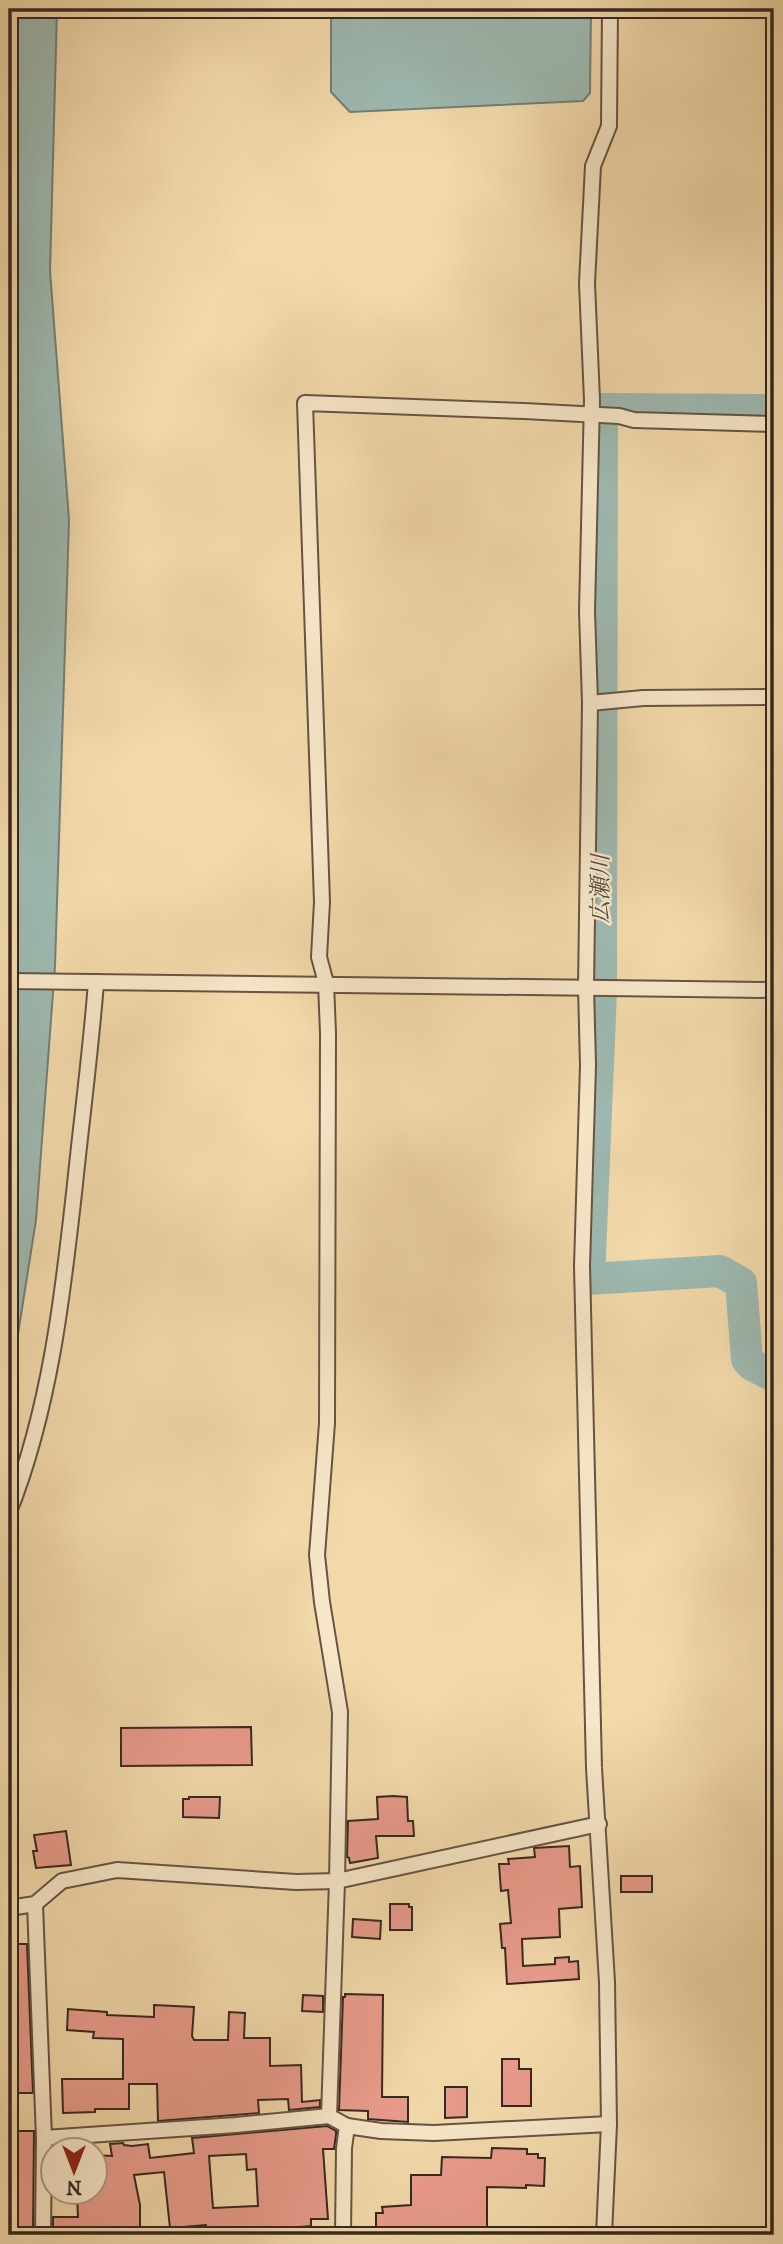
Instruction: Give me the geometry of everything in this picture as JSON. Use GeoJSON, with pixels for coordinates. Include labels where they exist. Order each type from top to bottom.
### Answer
{"type":"FeatureCollection","features":[{"type":"Feature","properties":{"kind":"street"},"geometry":{"type":"LineString","coordinates":[[604,2235],[609,2124],[607,1982],[594,1768],[582,1266],[588,1065],[586,987],[590,703],[587,611],[592,400],[587,283],[593,166],[608,125],[610,9]]}},
{"type":"Feature","properties":{"kind":"street"},"geometry":{"type":"LineString","coordinates":[[329,2116],[340,1712],[317,1555],[327,1423],[328,1033],[326,984],[319,957],[322,902],[305,403],[774,424]]}},
{"type":"Feature","properties":{"kind":"street"},"geometry":{"type":"LineString","coordinates":[[590,703],[643,698],[774,697]]}},
{"type":"Feature","properties":{"kind":"street"},"geometry":{"type":"LineString","coordinates":[[9,981],[774,990]]}},
{"type":"Feature","properties":{"kind":"street"},"geometry":{"type":"LineString","coordinates":[[9,1513],[22,1479],[43,1395],[68,1256],[96,982]]}},
{"type":"Feature","properties":{"kind":"street"},"geometry":{"type":"LineString","coordinates":[[9,1908],[35,1904],[62,1881],[117,1870],[296,1882],[337,1881],[599,1824]]}},
{"type":"Feature","properties":{"kind":"street"},"geometry":{"type":"LineString","coordinates":[[35,1904],[44,2136]]}},
{"type":"Feature","properties":{"kind":"street"},"geometry":{"type":"LineString","coordinates":[[74,2136],[329,2116],[347,2126],[381,2131],[434,2133],[609,2124]]}},
{"type":"Feature","properties":{"kind":"street"},"geometry":{"type":"LineString","coordinates":[[344,2235],[344,2148],[347,2126]]}},
{"type":"Feature","properties":{"kind":"street"},"geometry":{"type":"LineString","coordinates":[[44,2206],[44,2235]]}},
{"type":"Feature","properties":{"kind":"water"},"geometry":{"type":"Polygon","coordinates":[[[11,9],[57,9],[50,271],[69,520],[55,966],[36,1220],[9,1391],[9,752],[18,491],[9,361],[11,9]]]}},
{"type":"Feature","properties":{"kind":"water"},"geometry":{"type":"Polygon","coordinates":[[[337,9],[591,9],[590,93],[583,101],[350,112],[331,92],[331,20],[337,9]]]}},
{"type":"Feature","properties":{"kind":"building"},"geometry":{"type":"Polygon","coordinates":[[[251,1727],[252,1765],[121,1766],[121,1728],[251,1727]]]}},
{"type":"Feature","properties":{"kind":"building"},"geometry":{"type":"Polygon","coordinates":[[[220,1797],[219,1818],[183,1817],[183,1799],[220,1797]]]}},
{"type":"Feature","properties":{"kind":"building"},"geometry":{"type":"Polygon","coordinates":[[[377,1797],[407,1797],[408,1821],[413,1821],[414,1836],[376,1836],[378,1858],[350,1863],[347,1857],[348,1821],[378,1819],[377,1797]]]}},
{"type":"Feature","properties":{"kind":"building"},"geometry":{"type":"Polygon","coordinates":[[[66,1831],[71,1865],[36,1868],[34,1835],[66,1831]]]}},
{"type":"Feature","properties":{"kind":"building"},"geometry":{"type":"Polygon","coordinates":[[[569,1846],[570,1867],[580,1866],[582,1907],[559,1909],[560,1937],[522,1939],[523,1966],[555,1964],[555,1958],[569,1957],[569,1962],[578,1961],[579,1979],[507,1984],[505,1948],[502,1948],[500,1924],[511,1923],[508,1890],[501,1891],[499,1864],[509,1864],[508,1859],[535,1857],[534,1848],[569,1846]]]}},
{"type":"Feature","properties":{"kind":"building"},"geometry":{"type":"Polygon","coordinates":[[[621,1876],[652,1876],[652,1892],[621,1892],[621,1876]]]}},
{"type":"Feature","properties":{"kind":"building"},"geometry":{"type":"Polygon","coordinates":[[[390,1904],[409,1904],[409,1907],[412,1907],[412,1930],[390,1930],[390,1904]]]}},
{"type":"Feature","properties":{"kind":"building"},"geometry":{"type":"Polygon","coordinates":[[[353,1919],[381,1921],[380,1939],[352,1937],[353,1919]]]}},
{"type":"Feature","properties":{"kind":"building"},"geometry":{"type":"Polygon","coordinates":[[[9,1944],[27,1944],[33,2093],[9,2093],[9,1944]]]}},
{"type":"Feature","properties":{"kind":"building"},"geometry":{"type":"Polygon","coordinates":[[[345,1994],[383,1995],[382,2097],[408,2097],[408,2122],[368,2119],[368,2111],[339,2110],[345,1994]]]}},
{"type":"Feature","properties":{"kind":"building"},"geometry":{"type":"Polygon","coordinates":[[[303,1995],[323,1996],[323,2012],[302,2011],[303,1995]]]}},
{"type":"Feature","properties":{"kind":"building"},"geometry":{"type":"Polygon","coordinates":[[[154,2005],[194,2007],[194,2040],[228,2040],[229,2012],[245,2013],[244,2038],[270,2038],[270,2066],[301,2065],[302,2102],[320,2100],[320,2107],[289,2110],[288,2099],[258,2100],[259,2113],[158,2121],[157,2084],[129,2084],[129,2109],[63,2113],[62,2079],[123,2079],[123,2039],[93,2038],[94,2032],[67,2030],[68,2009],[107,2012],[107,2015],[154,2017],[154,2005]]]}},
{"type":"Feature","properties":{"kind":"building"},"geometry":{"type":"Polygon","coordinates":[[[502,2059],[519,2059],[519,2069],[531,2069],[531,2106],[502,2106],[502,2059]]]}},
{"type":"Feature","properties":{"kind":"building"},"geometry":{"type":"Polygon","coordinates":[[[445,2087],[467,2087],[467,2117],[445,2118],[445,2087]]]}},
{"type":"Feature","properties":{"kind":"building"},"geometry":{"type":"Polygon","coordinates":[[[327,2126],[336,2131],[334,2149],[323,2149],[328,2219],[311,2219],[311,2226],[254,2231],[206,2231],[206,2225],[170,2228],[164,2172],[134,2175],[140,2205],[140,2231],[62,2231],[62,2235],[53,2235],[53,2217],[78,2217],[77,2206],[108,2206],[108,2156],[112,2156],[110,2144],[148,2144],[150,2158],[194,2153],[192,2138],[327,2126]],[[246,2154],[209,2156],[213,2208],[258,2206],[256,2169],[247,2170],[246,2154]]]}},
{"type":"Feature","properties":{"kind":"building"},"geometry":{"type":"Polygon","coordinates":[[[9,2131],[34,2131],[33,2234],[9,2234],[9,2131]]]}},
{"type":"Feature","properties":{"kind":"building"},"geometry":{"type":"Polygon","coordinates":[[[492,2148],[527,2149],[527,2154],[538,2154],[538,2158],[545,2158],[544,2186],[487,2187],[487,2235],[376,2235],[376,2213],[383,2213],[382,2207],[411,2205],[411,2175],[441,2175],[442,2157],[491,2158],[492,2148]]]}},
{"type":"Feature","properties":{"kind":"waterway","name":"広瀬川"},"geometry":{"type":"LineString","coordinates":[[774,410],[602,409],[601,992],[589,1279],[720,1271],[741,1283],[747,1359],[752,1365],[774,1376]]}}]}
